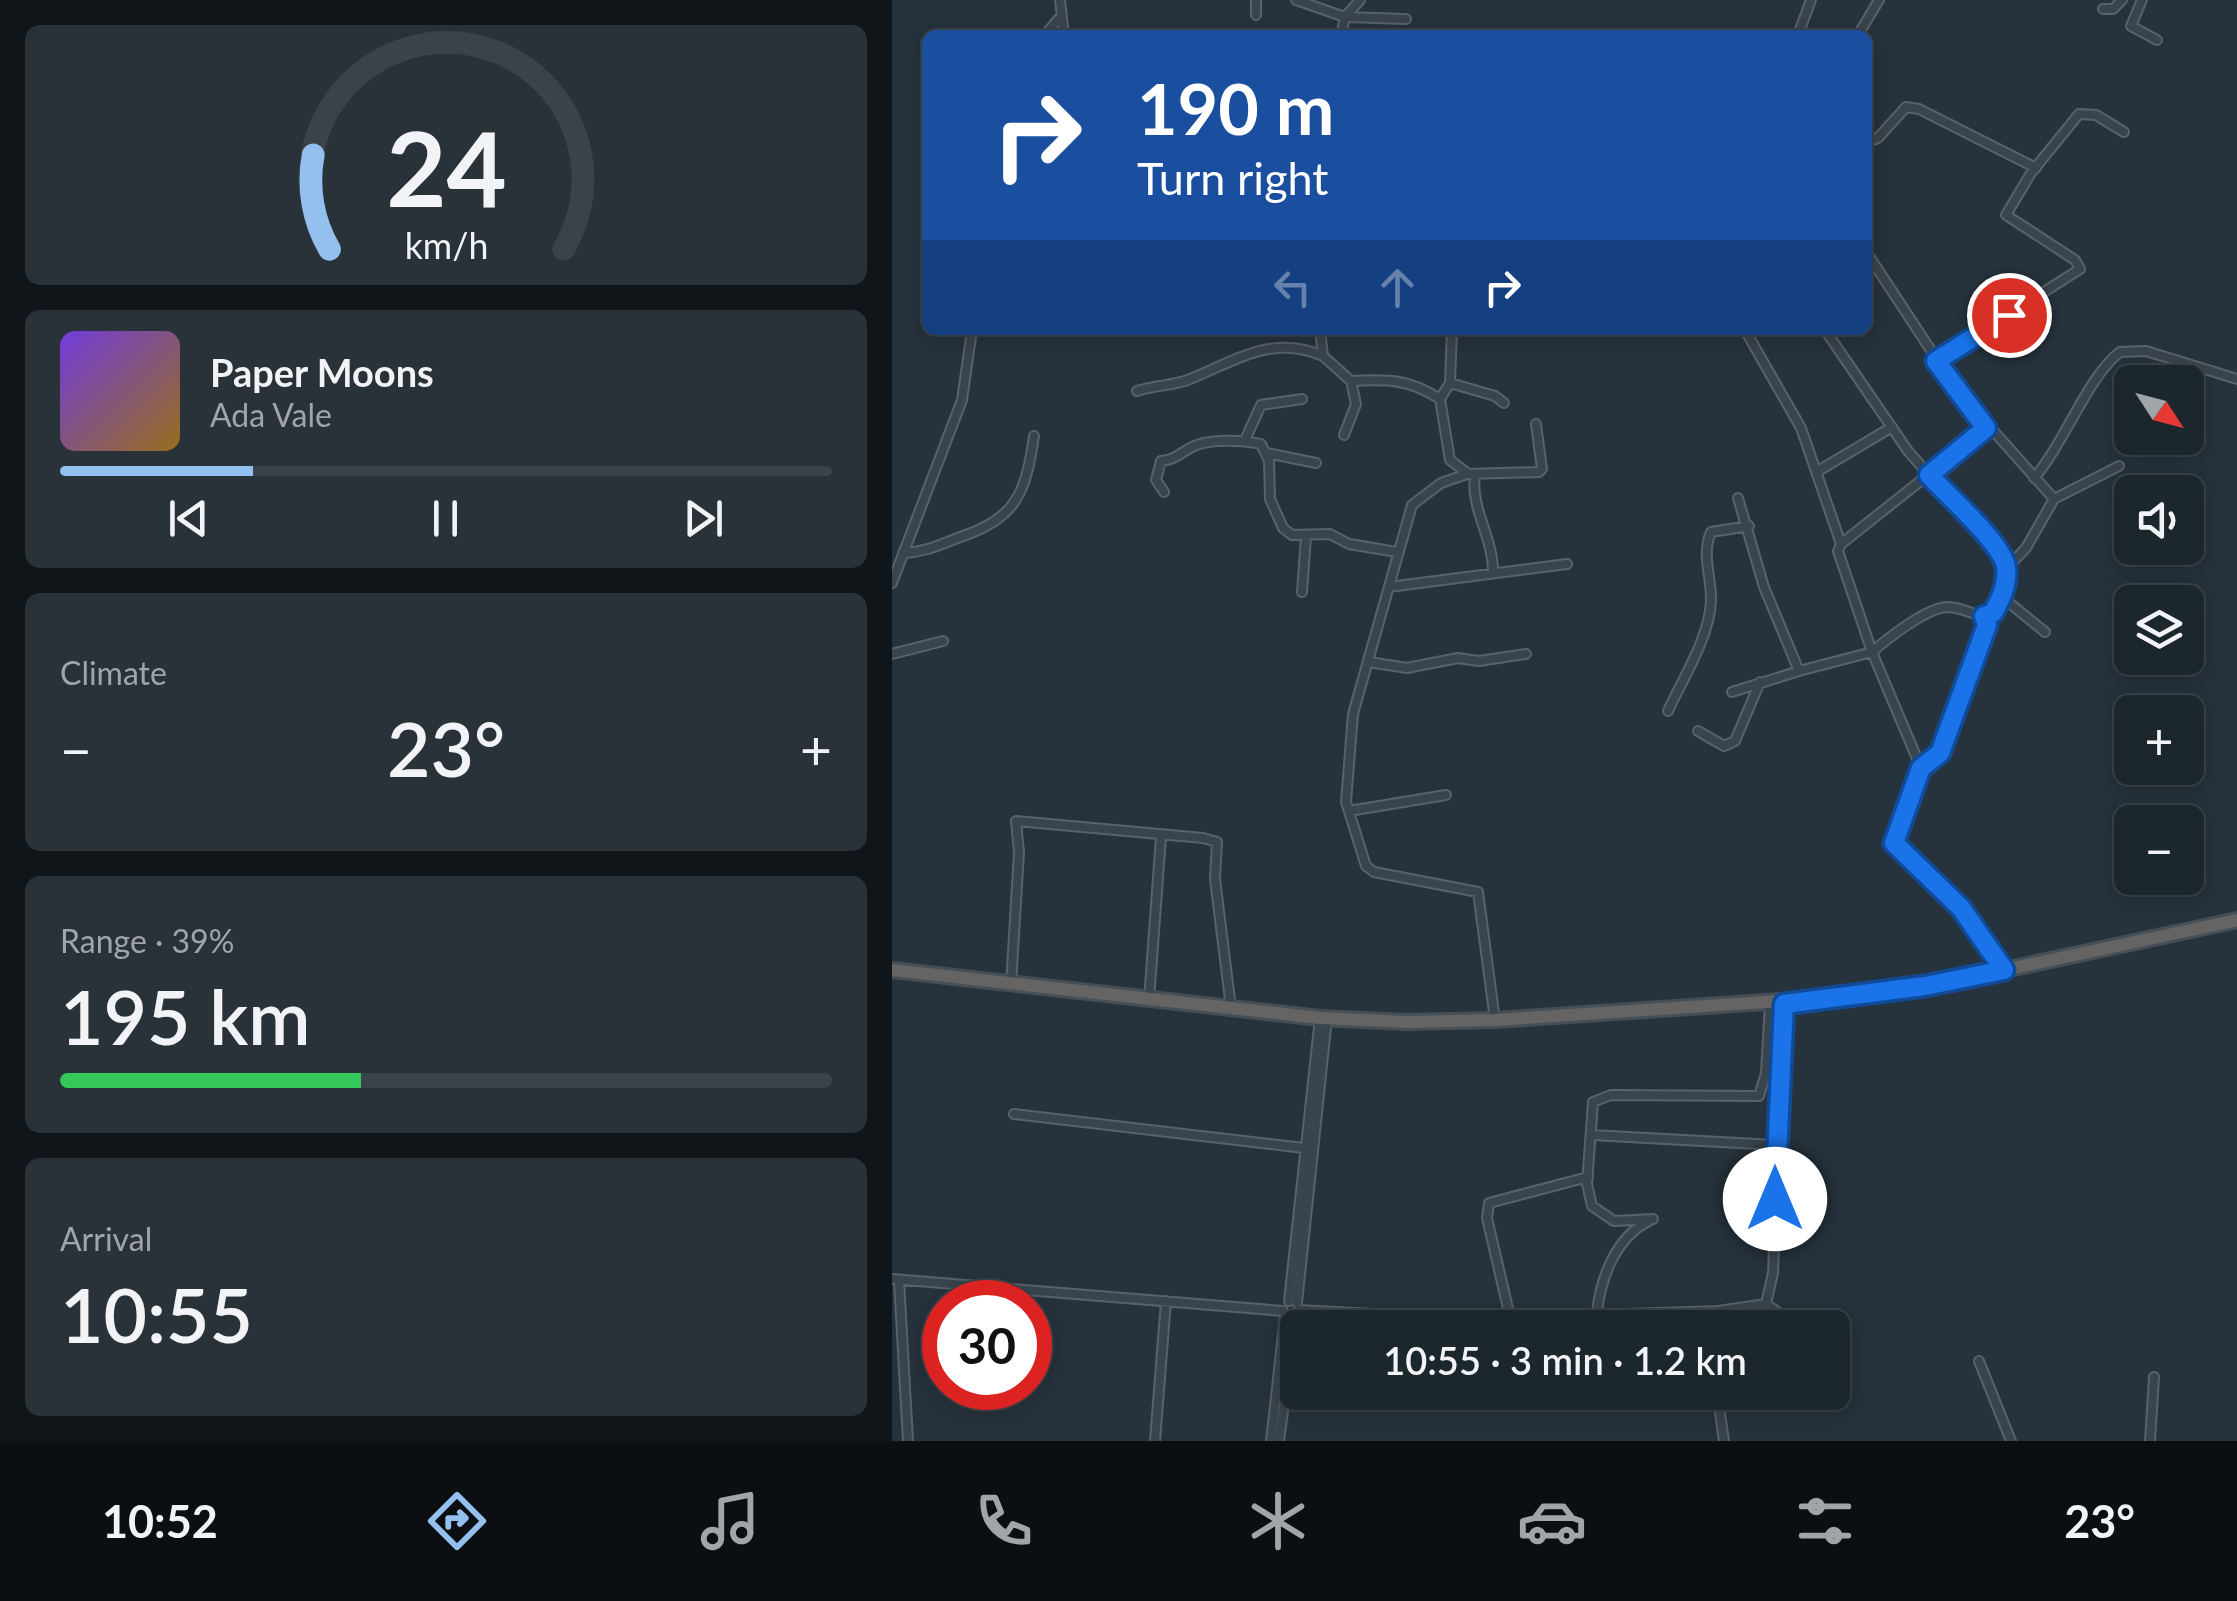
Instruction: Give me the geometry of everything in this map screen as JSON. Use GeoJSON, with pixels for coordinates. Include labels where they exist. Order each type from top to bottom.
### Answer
{"type":"FeatureCollection","features":[{"type":"Feature","properties":{"kind":"highway"},"geometry":{"type":"LineString","coordinates":[[892,970],[1324,1018],[1406,1022],[1494,1020],[1777,1004],[1925,986],[2236,920]]}},
{"type":"Feature","properties":{"kind":"street"},"geometry":{"type":"LineString","coordinates":[[1060,0],[1064,30]]}},
{"type":"Feature","properties":{"kind":"street"},"geometry":{"type":"LineString","coordinates":[[1256,0],[1256,14]]}},
{"type":"Feature","properties":{"kind":"street"},"geometry":{"type":"LineString","coordinates":[[1296,0],[1345,17],[1406,19]]}},
{"type":"Feature","properties":{"kind":"street"},"geometry":{"type":"LineString","coordinates":[[1342,30],[1345,17],[1360,0]]}},
{"type":"Feature","properties":{"kind":"street"},"geometry":{"type":"LineString","coordinates":[[1800,30],[1811,0]]}},
{"type":"Feature","properties":{"kind":"street"},"geometry":{"type":"LineString","coordinates":[[1861,30],[1880,0]]}},
{"type":"Feature","properties":{"kind":"street"},"geometry":{"type":"LineString","coordinates":[[2104,9],[2113,8],[2122,0]]}},
{"type":"Feature","properties":{"kind":"street"},"geometry":{"type":"LineString","coordinates":[[2142,0],[2130,26],[2157,40]]}},
{"type":"Feature","properties":{"kind":"street"},"geometry":{"type":"LineString","coordinates":[[1049,30],[1062,15]]}},
{"type":"Feature","properties":{"kind":"street"},"geometry":{"type":"LineString","coordinates":[[1872,140],[1906,107],[1919,109],[2036,168]]}},
{"type":"Feature","properties":{"kind":"street"},"geometry":{"type":"LineString","coordinates":[[1936,361],[2080,269],[2075,260],[2006,215],[2036,168],[2079,114],[2096,114],[2124,132]]}},
{"type":"Feature","properties":{"kind":"street"},"geometry":{"type":"LineString","coordinates":[[1872,261],[1936,361],[1986,428],[2054,498]]}},
{"type":"Feature","properties":{"kind":"street"},"geometry":{"type":"LineString","coordinates":[[892,583],[962,400],[971,335]]}},
{"type":"Feature","properties":{"kind":"street"},"geometry":{"type":"LineString","coordinates":[[1321,335],[1323,356]]}},
{"type":"Feature","properties":{"kind":"street"},"geometry":{"type":"LineString","coordinates":[[1441,482],[1450,460],[1440,399],[1450,383],[1452,335]]}},
{"type":"Feature","properties":{"kind":"street"},"geometry":{"type":"LineString","coordinates":[[1752,335],[1776,377],[1818,472],[1841,544]]}},
{"type":"Feature","properties":{"kind":"street"},"geometry":{"type":"LineString","coordinates":[[1829,335],[1892,427],[1929,475],[1992,544],[2006,569]]}},
{"type":"Feature","properties":{"kind":"street"},"geometry":{"type":"LineString","coordinates":[[1137,391],[1188,380],[1271,346],[1289,344],[1323,356],[1351,382],[1356,404],[1344,435]]}},
{"type":"Feature","properties":{"kind":"street"},"geometry":{"type":"LineString","coordinates":[[2034,478],[2104,369],[2120,352],[2146,352],[2236,379]]}},
{"type":"Feature","properties":{"kind":"street"},"geometry":{"type":"LineString","coordinates":[[1351,382],[1392,377],[1418,385],[1440,399]]}},
{"type":"Feature","properties":{"kind":"street"},"geometry":{"type":"LineString","coordinates":[[1450,383],[1495,396],[1504,404]]}},
{"type":"Feature","properties":{"kind":"street"},"geometry":{"type":"LineString","coordinates":[[1245,440],[1261,405],[1302,398]]}},
{"type":"Feature","properties":{"kind":"street"},"geometry":{"type":"LineString","coordinates":[[1494,1020],[1478,892],[1369,869],[1349,811],[1352,714],[1415,500],[1441,482],[1471,475],[1539,472],[1542,469],[1536,424]]}},
{"type":"Feature","properties":{"kind":"street"},"geometry":{"type":"LineString","coordinates":[[1818,472],[1892,427]]}},
{"type":"Feature","properties":{"kind":"street"},"geometry":{"type":"LineString","coordinates":[[1921,768],[1872,652],[1838,551],[1841,544],[1986,428]]}},
{"type":"Feature","properties":{"kind":"street"},"geometry":{"type":"LineString","coordinates":[[903,553],[926,552],[997,522],[1011,510],[1025,484],[1034,436]]}},
{"type":"Feature","properties":{"kind":"street"},"geometry":{"type":"LineString","coordinates":[[1164,492],[1156,480],[1161,461],[1192,446],[1245,440],[1261,444],[1267,454],[1276,520],[1292,534],[1330,534],[1348,544],[1397,552]]}},
{"type":"Feature","properties":{"kind":"street"},"geometry":{"type":"LineString","coordinates":[[1267,454],[1316,463]]}},
{"type":"Feature","properties":{"kind":"street"},"geometry":{"type":"LineString","coordinates":[[1450,460],[1471,475],[1486,528],[1492,573]]}},
{"type":"Feature","properties":{"kind":"street"},"geometry":{"type":"LineString","coordinates":[[1732,692],[1872,652],[1901,629],[1944,608],[1984,616],[1993,613],[2002,597],[2006,569],[2026,548],[2054,498],[2119,466]]}},
{"type":"Feature","properties":{"kind":"street"},"geometry":{"type":"LineString","coordinates":[[1738,498],[1764,587],[1799,672]]}},
{"type":"Feature","properties":{"kind":"street"},"geometry":{"type":"LineString","coordinates":[[1668,710],[1708,620],[1711,601],[1707,542],[1711,532],[1749,526]]}},
{"type":"Feature","properties":{"kind":"street"},"geometry":{"type":"LineString","coordinates":[[1302,592],[1306,537]]}},
{"type":"Feature","properties":{"kind":"street"},"geometry":{"type":"LineString","coordinates":[[1389,586],[1567,564]]}},
{"type":"Feature","properties":{"kind":"street"},"geometry":{"type":"LineString","coordinates":[[2002,597],[2045,632]]}},
{"type":"Feature","properties":{"kind":"street"},"geometry":{"type":"LineString","coordinates":[[1984,616],[1987,625],[1951,727],[1940,753],[1921,768],[1894,843],[1961,908],[2004,970]]}},
{"type":"Feature","properties":{"kind":"street"},"geometry":{"type":"LineString","coordinates":[[892,654],[943,641]]}},
{"type":"Feature","properties":{"kind":"street"},"geometry":{"type":"LineString","coordinates":[[1369,662],[1406,668],[1458,658],[1479,661],[1526,654]]}},
{"type":"Feature","properties":{"kind":"street"},"geometry":{"type":"LineString","coordinates":[[1698,731],[1724,746],[1735,742],[1760,682]]}},
{"type":"Feature","properties":{"kind":"street"},"geometry":{"type":"LineString","coordinates":[[1349,811],[1446,795]]}},
{"type":"Feature","properties":{"kind":"street"},"geometry":{"type":"LineString","coordinates":[[1011,985],[1019,852],[1016,822],[1217,842],[1214,879],[1231,1009]]}},
{"type":"Feature","properties":{"kind":"street"},"geometry":{"type":"LineString","coordinates":[[1149,1000],[1161,837]]}},
{"type":"Feature","properties":{"kind":"street"},"geometry":{"type":"LineString","coordinates":[[1596,1310],[1600,1283],[1624,1239],[1630,1230],[1653,1219],[1614,1221],[1592,1206],[1588,1177],[1590,1108],[1596,1098],[1605,1096],[1759,1096],[1777,1004]]}},
{"type":"Feature","properties":{"kind":"street"},"geometry":{"type":"LineString","coordinates":[[1766,1304],[1774,1273],[1777,1004]]}},
{"type":"Feature","properties":{"kind":"street"},"geometry":{"type":"LineString","coordinates":[[908,1441],[895,1280],[1291,1310],[1324,1018]]}},
{"type":"Feature","properties":{"kind":"street"},"geometry":{"type":"LineString","coordinates":[[1014,1114],[1310,1148]]}},
{"type":"Feature","properties":{"kind":"street"},"geometry":{"type":"LineString","coordinates":[[1592,1135],[1775,1145]]}},
{"type":"Feature","properties":{"kind":"street"},"geometry":{"type":"LineString","coordinates":[[1508,1310],[1487,1218],[1489,1202],[1588,1177]]}},
{"type":"Feature","properties":{"kind":"street"},"geometry":{"type":"LineString","coordinates":[[1155,1441],[1166,1301]]}},
{"type":"Feature","properties":{"kind":"street"},"geometry":{"type":"LineString","coordinates":[[1725,1310],[1766,1304],[1775,1310]]}},
{"type":"Feature","properties":{"kind":"street"},"geometry":{"type":"LineString","coordinates":[[1979,1361],[2011,1441]]}},
{"type":"Feature","properties":{"kind":"street"},"geometry":{"type":"LineString","coordinates":[[2150,1441],[2154,1377]]}},
{"type":"Feature","properties":{"kind":"street"},"geometry":{"type":"LineString","coordinates":[[1271,1441],[1280,1382]]}},
{"type":"Feature","properties":{"kind":"street"},"geometry":{"type":"LineString","coordinates":[[1279,1441],[1282,1410]]}},
{"type":"Feature","properties":{"kind":"street"},"geometry":{"type":"LineString","coordinates":[[1720,1410],[1724,1441]]}},
{"type":"Feature","properties":{"kind":"route"},"geometry":{"type":"LineString","coordinates":[[1775,1199],[1784,1004],[1925,986],[2004,970],[1961,908],[1898,850],[1894,834],[1921,768],[1940,753],[1956,716],[1964,680],[1987,625],[1984,616],[1993,613],[2002,597],[2006,569],[1992,544],[1929,475],[1958,455],[1986,428],[1936,361],[2009,315]]}}]}
